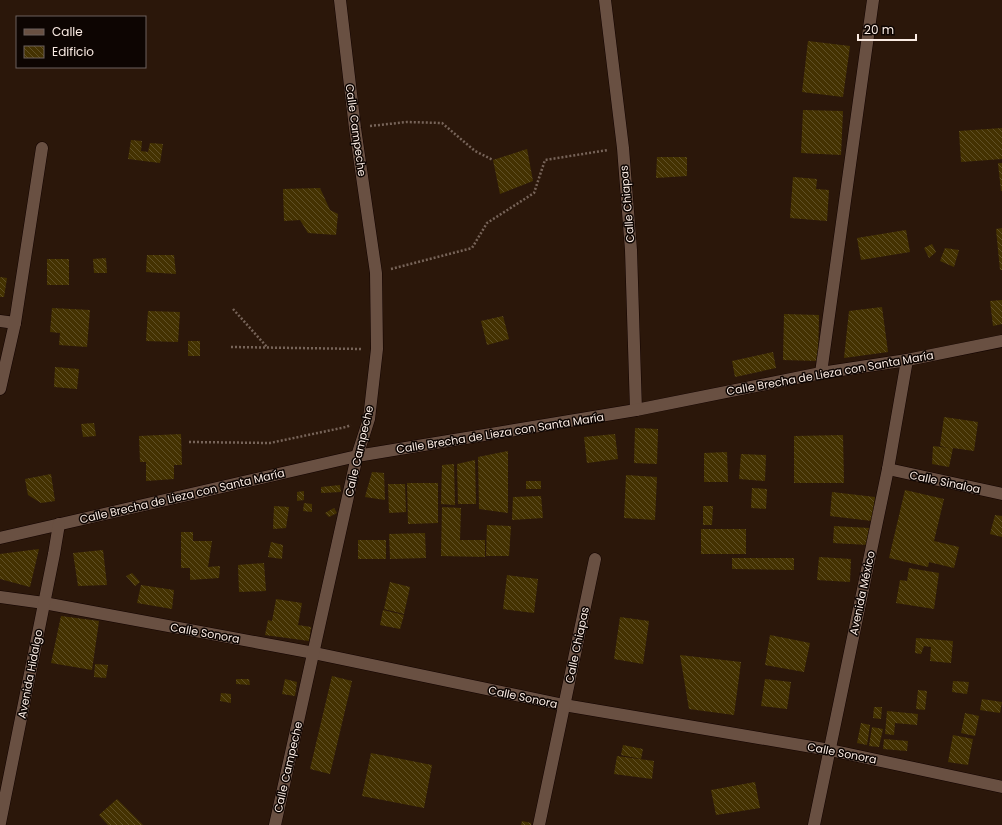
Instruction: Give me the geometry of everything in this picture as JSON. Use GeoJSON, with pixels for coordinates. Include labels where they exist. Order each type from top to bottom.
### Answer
{"type":"FeatureCollection","features":[{"type":"Feature","properties":{"kind":"street","name":"Calle Campeche"},"geometry":{"type":"LineString","coordinates":[[275,825],[358,456],[369,419],[377,349],[376,273],[355,128],[340,0]]}},
{"type":"Feature","properties":{"kind":"street","name":"Calle Chiapas"},"geometry":{"type":"LineString","coordinates":[[605,0],[623,148],[631,250],[636,410]]}},
{"type":"Feature","properties":{"kind":"street"},"geometry":{"type":"LineString","coordinates":[[821,373],[873,0]]}},
{"type":"Feature","properties":{"kind":"street"},"geometry":{"type":"LineString","coordinates":[[0,389],[14,323],[42,148]]}},
{"type":"Feature","properties":{"kind":"street"},"geometry":{"type":"LineString","coordinates":[[0,321],[14,323]]}},
{"type":"Feature","properties":{"kind":"street","name":"Calle Brecha de Lieza con Santa María"},"geometry":{"type":"LineString","coordinates":[[0,538],[358,456],[636,410],[821,373],[907,360],[1002,340]]}},
{"type":"Feature","properties":{"kind":"street","name":"Avenida México"},"geometry":{"type":"LineString","coordinates":[[814,825],[888,469],[907,360]]}},
{"type":"Feature","properties":{"kind":"street","name":"Calle Sinaloa"},"geometry":{"type":"LineString","coordinates":[[888,469],[1002,494]]}},
{"type":"Feature","properties":{"kind":"street","name":"Avenida Hidalgo"},"geometry":{"type":"LineString","coordinates":[[0,823],[59,524]]}},
{"type":"Feature","properties":{"kind":"street","name":"Calle Chiapas"},"geometry":{"type":"LineString","coordinates":[[539,825],[595,559]]}},
{"type":"Feature","properties":{"kind":"street","name":"Calle Sonora"},"geometry":{"type":"LineString","coordinates":[[0,597],[44,603],[314,653],[564,705],[830,750],[1002,787]]}},
{"type":"Feature","properties":{"kind":"path"},"geometry":{"type":"LineString","coordinates":[[355,128],[407,122],[442,122],[475,151],[494,160]]}},
{"type":"Feature","properties":{"kind":"path"},"geometry":{"type":"LineString","coordinates":[[376,273],[472,248],[487,223],[534,193],[544,160],[623,148]]}},
{"type":"Feature","properties":{"kind":"path"},"geometry":{"type":"LineString","coordinates":[[233,309],[267,348]]}},
{"type":"Feature","properties":{"kind":"path"},"geometry":{"type":"LineString","coordinates":[[231,347],[377,349]]}},
{"type":"Feature","properties":{"kind":"path"},"geometry":{"type":"LineString","coordinates":[[189,442],[270,443],[346,427],[369,419]]}},
{"type":"Feature","properties":{"kind":"building"},"geometry":{"type":"Polygon","coordinates":[[[808,41],[850,46],[843,97],[802,92],[808,41]]]}},
{"type":"Feature","properties":{"kind":"building"},"geometry":{"type":"Polygon","coordinates":[[[803,110],[843,111],[841,155],[801,153],[803,110]]]}},
{"type":"Feature","properties":{"kind":"building"},"geometry":{"type":"Polygon","coordinates":[[[1002,128],[1002,159],[961,162],[959,131],[1002,128]]]}},
{"type":"Feature","properties":{"kind":"building"},"geometry":{"type":"Polygon","coordinates":[[[131,140],[142,141],[141,151],[148,152],[150,143],[163,144],[160,163],[128,159],[131,140]]]}},
{"type":"Feature","properties":{"kind":"building"},"geometry":{"type":"Polygon","coordinates":[[[527,149],[533,181],[500,194],[493,160],[527,149]]]}},
{"type":"Feature","properties":{"kind":"building"},"geometry":{"type":"Polygon","coordinates":[[[657,157],[687,157],[687,176],[656,178],[657,157]]]}},
{"type":"Feature","properties":{"kind":"building"},"geometry":{"type":"Polygon","coordinates":[[[998,163],[1002,163],[1002,191],[1001,191],[998,163]]]}},
{"type":"Feature","properties":{"kind":"building"},"geometry":{"type":"Polygon","coordinates":[[[793,177],[817,179],[816,189],[829,190],[827,221],[790,218],[793,177]]]}},
{"type":"Feature","properties":{"kind":"building"},"geometry":{"type":"Polygon","coordinates":[[[320,188],[330,210],[338,214],[336,235],[308,233],[300,220],[284,221],[283,189],[320,188]]]}},
{"type":"Feature","properties":{"kind":"building"},"geometry":{"type":"Polygon","coordinates":[[[1002,228],[1002,270],[1000,270],[996,229],[1002,228]]]}},
{"type":"Feature","properties":{"kind":"building"},"geometry":{"type":"Polygon","coordinates":[[[906,230],[910,252],[861,260],[857,238],[906,230]]]}},
{"type":"Feature","properties":{"kind":"building"},"geometry":{"type":"Polygon","coordinates":[[[932,244],[936,252],[929,258],[924,248],[932,244]]]}},
{"type":"Feature","properties":{"kind":"building"},"geometry":{"type":"Polygon","coordinates":[[[945,248],[959,250],[954,267],[940,261],[945,248]]]}},
{"type":"Feature","properties":{"kind":"building"},"geometry":{"type":"Polygon","coordinates":[[[147,255],[174,255],[176,274],[146,272],[147,255]]]}},
{"type":"Feature","properties":{"kind":"building"},"geometry":{"type":"Polygon","coordinates":[[[106,258],[107,273],[94,273],[93,259],[106,258]]]}},
{"type":"Feature","properties":{"kind":"building"},"geometry":{"type":"Polygon","coordinates":[[[47,259],[69,259],[69,285],[47,285],[47,259]]]}},
{"type":"Feature","properties":{"kind":"building"},"geometry":{"type":"Polygon","coordinates":[[[0,277],[7,278],[4,297],[0,297],[0,277]]]}},
{"type":"Feature","properties":{"kind":"building"},"geometry":{"type":"Polygon","coordinates":[[[1002,300],[1002,324],[993,326],[990,301],[1002,300]]]}},
{"type":"Feature","properties":{"kind":"building"},"geometry":{"type":"Polygon","coordinates":[[[882,307],[888,352],[844,358],[849,311],[882,307]]]}},
{"type":"Feature","properties":{"kind":"building"},"geometry":{"type":"Polygon","coordinates":[[[52,308],[90,310],[87,347],[59,345],[60,333],[50,332],[52,308]]]}},
{"type":"Feature","properties":{"kind":"building"},"geometry":{"type":"Polygon","coordinates":[[[148,311],[180,312],[178,342],[146,341],[148,311]]]}},
{"type":"Feature","properties":{"kind":"building"},"geometry":{"type":"Polygon","coordinates":[[[784,314],[819,315],[818,361],[783,360],[784,314]]]}},
{"type":"Feature","properties":{"kind":"building"},"geometry":{"type":"Polygon","coordinates":[[[503,316],[509,339],[487,345],[481,321],[503,316]]]}},
{"type":"Feature","properties":{"kind":"building"},"geometry":{"type":"Polygon","coordinates":[[[188,341],[200,341],[200,356],[188,356],[188,341]]]}},
{"type":"Feature","properties":{"kind":"building"},"geometry":{"type":"Polygon","coordinates":[[[773,352],[776,368],[735,377],[732,361],[773,352]]]}},
{"type":"Feature","properties":{"kind":"building"},"geometry":{"type":"Polygon","coordinates":[[[55,367],[79,369],[77,389],[54,387],[55,367]]]}},
{"type":"Feature","properties":{"kind":"building"},"geometry":{"type":"Polygon","coordinates":[[[944,417],[978,422],[974,451],[953,448],[949,467],[932,464],[933,446],[949,448],[940,446],[944,417]]]}},
{"type":"Feature","properties":{"kind":"building"},"geometry":{"type":"Polygon","coordinates":[[[94,423],[96,436],[83,437],[81,424],[94,423]]]}},
{"type":"Feature","properties":{"kind":"building"},"geometry":{"type":"Polygon","coordinates":[[[635,428],[658,429],[657,464],[634,463],[635,428]]]}},
{"type":"Feature","properties":{"kind":"building"},"geometry":{"type":"Polygon","coordinates":[[[181,434],[182,465],[174,465],[174,479],[146,481],[146,462],[140,462],[139,436],[181,434]]]}},
{"type":"Feature","properties":{"kind":"building"},"geometry":{"type":"Polygon","coordinates":[[[615,434],[618,459],[587,463],[584,437],[615,434]]]}},
{"type":"Feature","properties":{"kind":"building"},"geometry":{"type":"Polygon","coordinates":[[[843,435],[844,483],[794,483],[794,436],[843,435]]]}},
{"type":"Feature","properties":{"kind":"building"},"geometry":{"type":"Polygon","coordinates":[[[508,451],[508,513],[479,509],[478,457],[508,451]]]}},
{"type":"Feature","properties":{"kind":"building"},"geometry":{"type":"Polygon","coordinates":[[[727,452],[728,482],[704,482],[704,453],[727,452]]]}},
{"type":"Feature","properties":{"kind":"building"},"geometry":{"type":"Polygon","coordinates":[[[741,454],[766,455],[765,481],[739,479],[741,454]]]}},
{"type":"Feature","properties":{"kind":"building"},"geometry":{"type":"Polygon","coordinates":[[[475,460],[476,504],[458,504],[457,464],[475,460]]]}},
{"type":"Feature","properties":{"kind":"building"},"geometry":{"type":"Polygon","coordinates":[[[454,464],[455,505],[441,504],[442,465],[454,464]]]}},
{"type":"Feature","properties":{"kind":"building"},"geometry":{"type":"Polygon","coordinates":[[[372,472],[384,473],[385,500],[365,497],[372,472]]]}},
{"type":"Feature","properties":{"kind":"building"},"geometry":{"type":"Polygon","coordinates":[[[51,474],[55,501],[41,503],[28,495],[25,479],[51,474]]]}},
{"type":"Feature","properties":{"kind":"building"},"geometry":{"type":"Polygon","coordinates":[[[626,475],[657,477],[655,520],[624,518],[626,475]]]}},
{"type":"Feature","properties":{"kind":"building"},"geometry":{"type":"Polygon","coordinates":[[[526,481],[541,481],[541,489],[526,489],[526,481]]]}},
{"type":"Feature","properties":{"kind":"building"},"geometry":{"type":"Polygon","coordinates":[[[407,483],[438,483],[438,523],[408,524],[407,483]]]}},
{"type":"Feature","properties":{"kind":"building"},"geometry":{"type":"Polygon","coordinates":[[[388,484],[405,484],[406,512],[389,513],[388,484]]]}},
{"type":"Feature","properties":{"kind":"building"},"geometry":{"type":"Polygon","coordinates":[[[340,485],[341,492],[321,493],[321,487],[340,485]]]}},
{"type":"Feature","properties":{"kind":"building"},"geometry":{"type":"Polygon","coordinates":[[[752,488],[767,489],[766,509],[751,508],[752,488]]]}},
{"type":"Feature","properties":{"kind":"building"},"geometry":{"type":"Polygon","coordinates":[[[905,490],[944,499],[934,541],[959,547],[954,568],[929,562],[928,567],[889,558],[905,490]]]}},
{"type":"Feature","properties":{"kind":"building"},"geometry":{"type":"Polygon","coordinates":[[[304,491],[304,500],[297,501],[297,492],[304,491]]]}},
{"type":"Feature","properties":{"kind":"building"},"geometry":{"type":"Polygon","coordinates":[[[832,492],[875,497],[872,521],[830,516],[832,492]]]}},
{"type":"Feature","properties":{"kind":"building"},"geometry":{"type":"Polygon","coordinates":[[[541,496],[543,518],[512,520],[513,497],[541,496]]]}},
{"type":"Feature","properties":{"kind":"building"},"geometry":{"type":"Polygon","coordinates":[[[304,503],[312,504],[312,512],[303,511],[304,503]]]}},
{"type":"Feature","properties":{"kind":"building"},"geometry":{"type":"Polygon","coordinates":[[[274,506],[289,507],[286,528],[273,529],[274,506]]]}},
{"type":"Feature","properties":{"kind":"building"},"geometry":{"type":"Polygon","coordinates":[[[703,506],[713,506],[712,525],[703,525],[703,506]]]}},
{"type":"Feature","properties":{"kind":"building"},"geometry":{"type":"Polygon","coordinates":[[[442,507],[461,508],[460,540],[485,540],[485,557],[441,556],[442,507]]]}},
{"type":"Feature","properties":{"kind":"building"},"geometry":{"type":"Polygon","coordinates":[[[334,508],[337,513],[329,517],[325,513],[334,508]]]}},
{"type":"Feature","properties":{"kind":"building"},"geometry":{"type":"Polygon","coordinates":[[[995,515],[1002,516],[1002,537],[990,534],[995,515]]]}},
{"type":"Feature","properties":{"kind":"building"},"geometry":{"type":"Polygon","coordinates":[[[487,525],[511,526],[509,556],[486,556],[487,525]]]}},
{"type":"Feature","properties":{"kind":"building"},"geometry":{"type":"Polygon","coordinates":[[[834,526],[869,528],[868,545],[833,543],[834,526]]]}},
{"type":"Feature","properties":{"kind":"building"},"geometry":{"type":"Polygon","coordinates":[[[701,529],[746,529],[746,554],[701,554],[701,529]]]}},
{"type":"Feature","properties":{"kind":"building"},"geometry":{"type":"Polygon","coordinates":[[[181,532],[193,532],[193,541],[212,541],[208,567],[220,566],[219,578],[190,580],[190,568],[181,568],[181,532]]]}},
{"type":"Feature","properties":{"kind":"building"},"geometry":{"type":"Polygon","coordinates":[[[425,533],[426,558],[390,559],[389,534],[425,533]]]}},
{"type":"Feature","properties":{"kind":"building"},"geometry":{"type":"Polygon","coordinates":[[[358,540],[386,540],[386,559],[358,559],[358,540]]]}},
{"type":"Feature","properties":{"kind":"building"},"geometry":{"type":"Polygon","coordinates":[[[271,542],[283,545],[282,559],[268,557],[271,542]]]}},
{"type":"Feature","properties":{"kind":"building"},"geometry":{"type":"Polygon","coordinates":[[[39,549],[30,587],[0,579],[0,554],[39,549]]]}},
{"type":"Feature","properties":{"kind":"building"},"geometry":{"type":"Polygon","coordinates":[[[103,550],[107,585],[78,586],[73,553],[103,550]]]}},
{"type":"Feature","properties":{"kind":"building"},"geometry":{"type":"Polygon","coordinates":[[[819,557],[851,559],[850,582],[817,580],[819,557]]]}},
{"type":"Feature","properties":{"kind":"building"},"geometry":{"type":"Polygon","coordinates":[[[732,558],[794,558],[794,570],[732,569],[732,558]]]}},
{"type":"Feature","properties":{"kind":"building"},"geometry":{"type":"Polygon","coordinates":[[[264,563],[266,591],[239,592],[238,565],[264,563]]]}},
{"type":"Feature","properties":{"kind":"building"},"geometry":{"type":"Polygon","coordinates":[[[909,568],[939,573],[934,609],[896,603],[900,580],[907,581],[909,568]]]}},
{"type":"Feature","properties":{"kind":"building"},"geometry":{"type":"Polygon","coordinates":[[[132,573],[140,582],[135,586],[126,576],[132,573]]]}},
{"type":"Feature","properties":{"kind":"building"},"geometry":{"type":"Polygon","coordinates":[[[507,575],[538,579],[534,613],[503,609],[507,575]]]}},
{"type":"Feature","properties":{"kind":"building"},"geometry":{"type":"Polygon","coordinates":[[[390,582],[410,587],[404,614],[384,609],[390,582]]]}},
{"type":"Feature","properties":{"kind":"building"},"geometry":{"type":"Polygon","coordinates":[[[141,585],[174,590],[172,609],[137,603],[141,585]]]}},
{"type":"Feature","properties":{"kind":"building"},"geometry":{"type":"Polygon","coordinates":[[[276,599],[302,603],[298,625],[311,627],[309,641],[265,635],[268,620],[272,621],[276,599]]]}},
{"type":"Feature","properties":{"kind":"building"},"geometry":{"type":"Polygon","coordinates":[[[383,610],[404,615],[400,629],[380,625],[383,610]]]}},
{"type":"Feature","properties":{"kind":"building"},"geometry":{"type":"Polygon","coordinates":[[[61,616],[99,621],[92,670],[51,663],[61,616]]]}},
{"type":"Feature","properties":{"kind":"building"},"geometry":{"type":"Polygon","coordinates":[[[620,617],[649,621],[643,664],[614,659],[620,617]]]}},
{"type":"Feature","properties":{"kind":"building"},"geometry":{"type":"Polygon","coordinates":[[[770,635],[810,643],[804,672],[765,665],[770,635]]]}},
{"type":"Feature","properties":{"kind":"building"},"geometry":{"type":"Polygon","coordinates":[[[916,638],[953,641],[951,663],[930,661],[931,647],[924,646],[921,654],[915,653],[916,638]]]}},
{"type":"Feature","properties":{"kind":"building"},"geometry":{"type":"Polygon","coordinates":[[[680,655],[741,662],[734,715],[689,709],[680,655]]]}},
{"type":"Feature","properties":{"kind":"building"},"geometry":{"type":"Polygon","coordinates":[[[95,664],[108,665],[106,678],[94,677],[95,664]]]}},
{"type":"Feature","properties":{"kind":"building"},"geometry":{"type":"Polygon","coordinates":[[[332,676],[352,681],[330,774],[310,769],[332,676]]]}},
{"type":"Feature","properties":{"kind":"building"},"geometry":{"type":"Polygon","coordinates":[[[236,679],[249,679],[250,685],[236,684],[236,679]]]}},
{"type":"Feature","properties":{"kind":"building"},"geometry":{"type":"Polygon","coordinates":[[[285,679],[297,682],[295,696],[282,694],[285,679]]]}},
{"type":"Feature","properties":{"kind":"building"},"geometry":{"type":"Polygon","coordinates":[[[765,679],[791,682],[787,709],[761,706],[765,679]]]}},
{"type":"Feature","properties":{"kind":"building"},"geometry":{"type":"Polygon","coordinates":[[[953,681],[969,682],[967,694],[952,692],[953,681]]]}},
{"type":"Feature","properties":{"kind":"building"},"geometry":{"type":"Polygon","coordinates":[[[918,690],[927,691],[925,710],[916,709],[918,690]]]}},
{"type":"Feature","properties":{"kind":"building"},"geometry":{"type":"Polygon","coordinates":[[[221,693],[231,694],[231,703],[220,701],[221,693]]]}},
{"type":"Feature","properties":{"kind":"building"},"geometry":{"type":"Polygon","coordinates":[[[982,699],[1002,702],[1000,713],[980,710],[982,699]]]}},
{"type":"Feature","properties":{"kind":"building"},"geometry":{"type":"Polygon","coordinates":[[[874,707],[882,707],[881,719],[873,718],[874,707]]]}},
{"type":"Feature","properties":{"kind":"building"},"geometry":{"type":"Polygon","coordinates":[[[887,711],[918,714],[917,725],[895,723],[894,735],[885,734],[887,711]]]}},
{"type":"Feature","properties":{"kind":"building"},"geometry":{"type":"Polygon","coordinates":[[[965,713],[979,716],[975,736],[961,733],[965,713]]]}},
{"type":"Feature","properties":{"kind":"building"},"geometry":{"type":"Polygon","coordinates":[[[861,723],[870,725],[867,745],[857,743],[861,723]]]}},
{"type":"Feature","properties":{"kind":"building"},"geometry":{"type":"Polygon","coordinates":[[[872,727],[883,729],[879,747],[869,746],[872,727]]]}},
{"type":"Feature","properties":{"kind":"building"},"geometry":{"type":"Polygon","coordinates":[[[953,735],[973,739],[968,765],[948,762],[953,735]]]}},
{"type":"Feature","properties":{"kind":"building"},"geometry":{"type":"Polygon","coordinates":[[[884,739],[908,741],[907,751],[883,749],[884,739]]]}},
{"type":"Feature","properties":{"kind":"building"},"geometry":{"type":"Polygon","coordinates":[[[623,745],[643,749],[641,759],[621,755],[623,745]]]}},
{"type":"Feature","properties":{"kind":"building"},"geometry":{"type":"Polygon","coordinates":[[[371,753],[432,765],[424,808],[362,796],[371,753]]]}},
{"type":"Feature","properties":{"kind":"building"},"geometry":{"type":"Polygon","coordinates":[[[617,756],[654,761],[652,779],[614,774],[617,756]]]}},
{"type":"Feature","properties":{"kind":"building"},"geometry":{"type":"Polygon","coordinates":[[[755,782],[760,808],[716,815],[711,790],[755,782]]]}},
{"type":"Feature","properties":{"kind":"building"},"geometry":{"type":"Polygon","coordinates":[[[117,799],[143,825],[108,825],[99,815],[117,799]]]}},
{"type":"Feature","properties":{"kind":"building"},"geometry":{"type":"Polygon","coordinates":[[[522,821],[531,823],[531,825],[521,825],[522,821]]]}}]}
